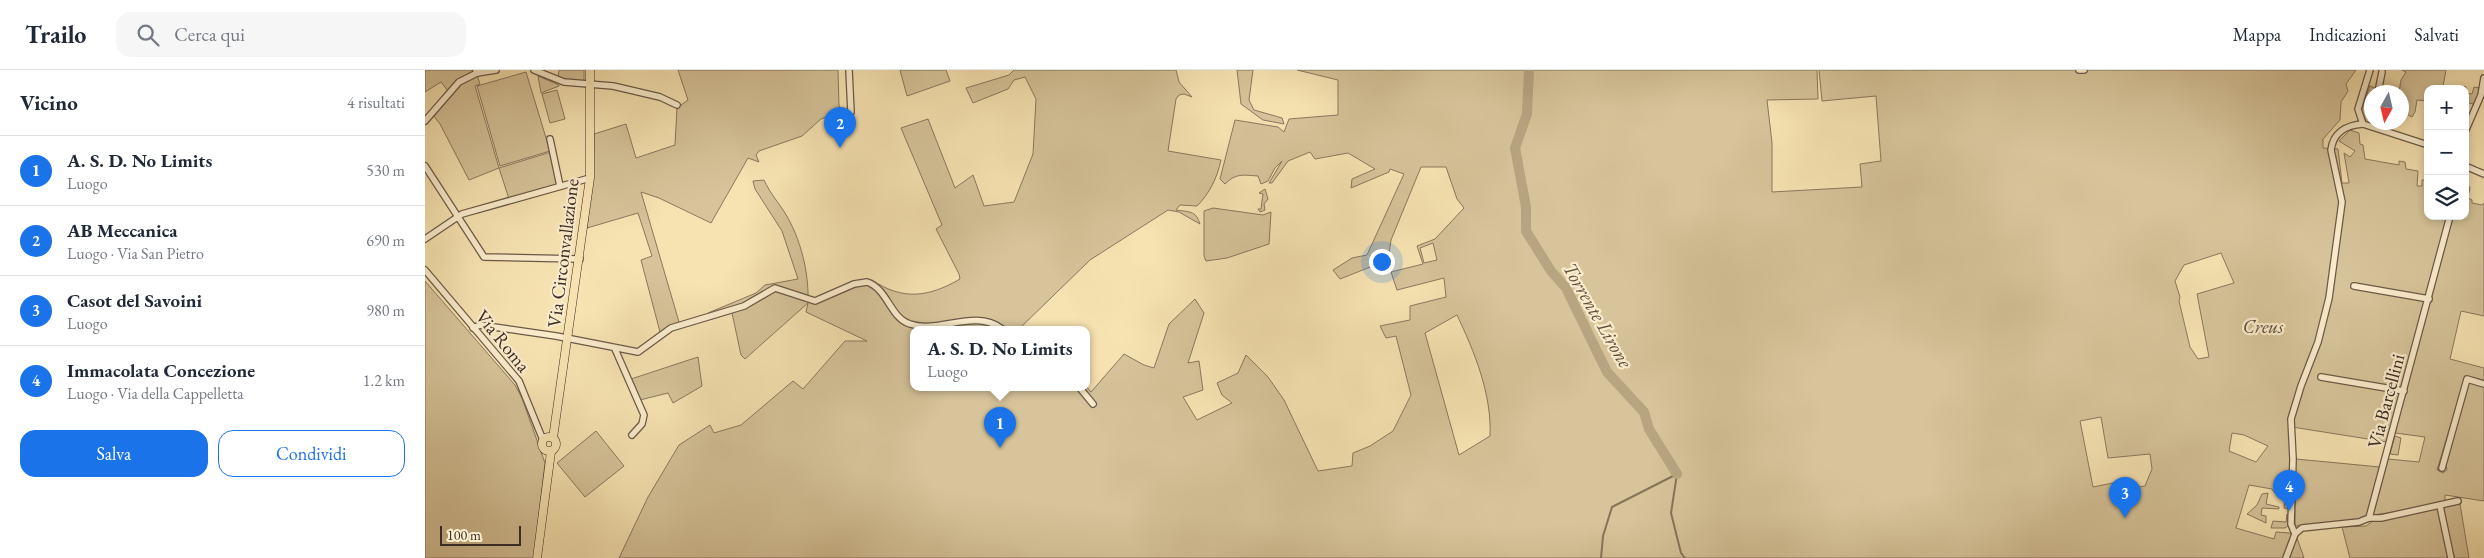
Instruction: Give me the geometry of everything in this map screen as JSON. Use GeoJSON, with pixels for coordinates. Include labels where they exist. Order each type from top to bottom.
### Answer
{"type":"FeatureCollection","features":[{"type":"Feature","properties":{"kind":"main road","name":"Via Circonvallazione"},"geometry":{"type":"LineString","coordinates":[[553,438],[569,339],[590,178],[590,70]]}},
{"type":"Feature","properties":{"kind":"main road"},"geometry":{"type":"LineString","coordinates":[[537,558],[551,452],[556,445],[553,438],[547,437],[543,440],[543,449],[551,452]]}},
{"type":"Feature","properties":{"kind":"street"},"geometry":{"type":"LineString","coordinates":[[425,121],[459,82],[477,71],[496,70]]}},
{"type":"Feature","properties":{"kind":"street"},"geometry":{"type":"LineString","coordinates":[[534,70],[565,82],[630,89],[660,97],[677,105]]}},
{"type":"Feature","properties":{"kind":"street"},"geometry":{"type":"LineString","coordinates":[[849,70],[851,112]]}},
{"type":"Feature","properties":{"kind":"street"},"geometry":{"type":"LineString","coordinates":[[2295,534],[2291,524],[2293,459],[2291,419],[2318,342],[2329,298],[2342,202],[2331,150],[2332,143],[2343,128],[2363,124],[2359,109],[2370,70]]}},
{"type":"Feature","properties":{"kind":"street"},"geometry":{"type":"LineString","coordinates":[[2379,85],[2382,72]]}},
{"type":"Feature","properties":{"kind":"street"},"geometry":{"type":"LineString","coordinates":[[2466,130],[2481,95],[2484,78]]}},
{"type":"Feature","properties":{"kind":"street"},"geometry":{"type":"LineString","coordinates":[[2386,130],[2424,144]]}},
{"type":"Feature","properties":{"kind":"street"},"geometry":{"type":"LineString","coordinates":[[550,140],[560,186]]}},
{"type":"Feature","properties":{"kind":"street"},"geometry":{"type":"LineString","coordinates":[[425,166],[484,257],[580,259]]}},
{"type":"Feature","properties":{"kind":"street"},"geometry":{"type":"LineString","coordinates":[[2469,167],[2483,171]]}},
{"type":"Feature","properties":{"kind":"street"},"geometry":{"type":"LineString","coordinates":[[425,239],[457,216],[590,178]]}},
{"type":"Feature","properties":{"kind":"street","name":"Via Barcellini"},"geometry":{"type":"LineString","coordinates":[[2369,518],[2449,220]]}},
{"type":"Feature","properties":{"kind":"street","name":"Via Roma"},"geometry":{"type":"LineString","coordinates":[[425,270],[519,381],[543,440]]}},
{"type":"Feature","properties":{"kind":"street"},"geometry":{"type":"LineString","coordinates":[[473,328],[480,325],[638,352],[671,328],[744,306],[775,288],[815,301],[854,284],[867,282],[883,292],[896,313],[909,324],[923,326],[972,321],[997,326]]}},
{"type":"Feature","properties":{"kind":"street"},"geometry":{"type":"LineString","coordinates":[[2354,286],[2429,299]]}},
{"type":"Feature","properties":{"kind":"street"},"geometry":{"type":"LineString","coordinates":[[615,349],[644,415],[642,424],[632,435]]}},
{"type":"Feature","properties":{"kind":"street"},"geometry":{"type":"LineString","coordinates":[[2321,377],[2404,390]]}},
{"type":"Feature","properties":{"kind":"street"},"geometry":{"type":"LineString","coordinates":[[2442,468],[2467,379],[2484,384]]}},
{"type":"Feature","properties":{"kind":"street"},"geometry":{"type":"LineString","coordinates":[[1082,391],[1093,404]]}},
{"type":"Feature","properties":{"kind":"street"},"geometry":{"type":"LineString","coordinates":[[2286,558],[2295,534],[2302,528],[2359,522],[2369,518],[2381,518],[2440,506],[2459,500]]}},
{"type":"Feature","properties":{"kind":"street"},"geometry":{"type":"LineString","coordinates":[[2440,506],[2451,558]]}},
{"type":"Feature","properties":{"kind":"green space"},"geometry":{"type":"Polygon","coordinates":[[[425,70],[475,71],[448,91],[441,82],[425,92],[425,70]]]}},
{"type":"Feature","properties":{"kind":"green space"},"geometry":{"type":"Polygon","coordinates":[[[559,70],[584,70],[584,82],[558,78],[559,70]]]}},
{"type":"Feature","properties":{"kind":"green space"},"geometry":{"type":"Polygon","coordinates":[[[678,70],[838,70],[839,106],[842,111],[821,119],[802,136],[759,151],[756,155],[759,162],[748,158],[711,223],[659,198],[641,192],[679,322],[660,332],[641,260],[652,256],[638,213],[587,228],[593,176],[594,134],[626,124],[636,158],[675,145],[677,108],[688,100],[678,70]]]}},
{"type":"Feature","properties":{"kind":"green space"},"geometry":{"type":"Polygon","coordinates":[[[900,70],[946,70],[950,81],[907,96],[900,70]]]}},
{"type":"Feature","properties":{"kind":"green space","name":"Creus"},"geometry":{"type":"Polygon","coordinates":[[[1014,70],[1176,70],[1179,82],[1192,97],[1184,94],[1179,95],[1176,99],[1168,151],[1221,160],[1215,179],[1202,201],[1197,206],[1180,205],[1176,210],[1194,214],[1200,224],[1179,212],[1168,210],[1090,260],[1022,326],[910,326],[910,391],[1091,392],[1124,354],[1144,365],[1154,368],[1169,324],[1195,299],[1204,313],[1188,363],[1199,361],[1203,390],[1183,397],[1197,420],[1232,403],[1222,395],[1217,383],[1238,373],[1246,355],[1268,377],[1284,400],[1318,471],[1352,466],[1353,453],[1370,446],[1393,431],[1411,395],[1396,336],[1386,338],[1380,326],[1410,320],[1410,306],[1446,297],[1444,278],[1397,290],[1391,272],[1423,264],[1417,246],[1435,239],[1464,208],[1457,199],[1446,167],[1421,167],[1391,240],[1388,260],[1340,279],[1333,270],[1352,258],[1367,255],[1404,174],[1390,169],[1389,172],[1351,188],[1352,179],[1375,169],[1348,153],[1315,159],[1310,152],[1288,161],[1272,183],[1269,183],[1282,161],[1275,168],[1268,181],[1261,184],[1258,176],[1244,175],[1236,176],[1225,184],[1220,179],[1235,120],[1278,127],[1284,132],[1289,119],[1338,115],[1338,80],[1297,70],[1817,70],[1818,99],[1767,100],[1772,143],[1772,192],[1862,187],[1860,164],[1881,161],[1876,96],[1822,101],[1819,70],[2356,70],[2346,84],[2348,91],[2341,102],[2340,120],[2323,139],[2323,148],[2338,149],[2342,183],[2349,183],[2344,153],[2350,157],[2355,151],[2339,141],[2350,130],[2359,133],[2365,159],[2399,165],[2399,161],[2405,162],[2406,169],[2418,171],[2417,186],[2422,186],[2422,180],[2424,180],[2424,220],[2447,220],[2387,442],[2292,427],[2296,459],[2380,467],[2367,514],[2357,520],[2295,526],[2295,459],[2290,509],[2284,508],[2285,495],[2275,493],[2272,489],[2249,485],[2236,528],[2274,539],[2276,532],[2290,533],[2293,536],[2285,558],[619,558],[648,497],[679,445],[710,425],[714,433],[741,425],[793,381],[803,389],[845,341],[867,341],[806,312],[808,303],[745,359],[741,355],[732,313],[709,320],[708,313],[756,293],[765,285],[798,279],[782,231],[755,189],[753,181],[764,180],[791,223],[803,256],[808,302],[833,297],[872,280],[883,287],[905,294],[927,293],[938,290],[960,279],[959,274],[936,229],[942,225],[901,128],[928,119],[955,188],[973,175],[984,206],[1014,202],[1033,154],[1036,99],[1025,77],[1014,80],[1008,89],[973,103],[966,88],[1009,75],[1014,70]],[[1433,243],[1420,248],[1424,263],[1437,260],[1433,243]],[[2221,253],[2184,265],[2175,281],[2190,347],[2198,359],[2209,357],[2197,294],[2234,283],[2221,253]],[[1457,315],[1425,333],[1459,455],[1490,436],[1490,420],[1485,389],[1470,343],[1457,315]],[[2101,417],[2080,421],[2093,487],[2118,482],[2120,490],[2145,486],[2152,469],[2150,454],[2108,458],[2101,417]],[[2232,433],[2229,451],[2256,462],[2268,446],[2244,435],[2232,433]]]}},
{"type":"Feature","properties":{"kind":"green space"},"geometry":{"type":"Polygon","coordinates":[[[1237,70],[1253,70],[1249,100],[1254,110],[1282,118],[1284,124],[1263,120],[1241,104],[1237,70]]]}},
{"type":"Feature","properties":{"kind":"green space"},"geometry":{"type":"Polygon","coordinates":[[[2402,70],[2446,70],[2443,85],[2424,85],[2424,101],[2417,100],[2412,117],[2409,115],[2409,85],[2400,85],[2406,72],[2402,70]]]}},
{"type":"Feature","properties":{"kind":"green space"},"geometry":{"type":"Polygon","coordinates":[[[526,72],[550,151],[500,166],[477,86],[526,72]]]}},
{"type":"Feature","properties":{"kind":"green space"},"geometry":{"type":"Polygon","coordinates":[[[477,75],[480,84],[475,86],[499,168],[469,180],[440,124],[433,115],[460,83],[477,75]]]}},
{"type":"Feature","properties":{"kind":"green space"},"geometry":{"type":"Polygon","coordinates":[[[538,76],[559,85],[559,86],[541,93],[538,76]]]}},
{"type":"Feature","properties":{"kind":"green space"},"geometry":{"type":"Polygon","coordinates":[[[2474,87],[2480,88],[2477,105],[2469,103],[2469,94],[2472,94],[2474,87]]]}},
{"type":"Feature","properties":{"kind":"green space"},"geometry":{"type":"Polygon","coordinates":[[[557,90],[565,119],[550,123],[542,94],[557,90]]]}},
{"type":"Feature","properties":{"kind":"green space"},"geometry":{"type":"Polygon","coordinates":[[[2364,102],[2364,117],[2361,110],[2364,102]]]}},
{"type":"Feature","properties":{"kind":"green space"},"geometry":{"type":"Polygon","coordinates":[[[551,152],[562,184],[509,199],[499,168],[551,152]]]}},
{"type":"Feature","properties":{"kind":"green space"},"geometry":{"type":"Polygon","coordinates":[[[1265,189],[1268,199],[1264,204],[1265,210],[1260,212],[1258,209],[1261,209],[1263,194],[1259,193],[1265,189]]]}},
{"type":"Feature","properties":{"kind":"green space"},"geometry":{"type":"Polygon","coordinates":[[[2469,198],[2472,200],[2472,203],[2482,205],[2484,203],[2484,316],[2461,311],[2450,359],[2484,368],[2484,382],[2465,377],[2437,470],[2443,473],[2447,470],[2446,465],[2469,382],[2484,386],[2484,501],[2445,495],[2445,505],[2373,515],[2388,459],[2419,462],[2425,437],[2395,433],[2452,220],[2469,220],[2469,198]]]}},
{"type":"Feature","properties":{"kind":"green space"},"geometry":{"type":"Polygon","coordinates":[[[1213,208],[1263,215],[1271,212],[1269,244],[1227,258],[1206,261],[1204,256],[1204,211],[1213,208]]]}},
{"type":"Feature","properties":{"kind":"green space"},"geometry":{"type":"Polygon","coordinates":[[[425,281],[515,385],[522,398],[545,463],[534,558],[425,558],[425,281]]]}},
{"type":"Feature","properties":{"kind":"green space"},"geometry":{"type":"Polygon","coordinates":[[[698,357],[702,386],[673,403],[668,393],[640,400],[631,379],[698,357]]]}},
{"type":"Feature","properties":{"kind":"green space"},"geometry":{"type":"Polygon","coordinates":[[[596,431],[624,466],[585,497],[557,463],[596,431]]]}},
{"type":"Feature","properties":{"kind":"green space"},"geometry":{"type":"Polygon","coordinates":[[[2395,436],[2401,438],[2398,455],[2390,454],[2395,436]]]}},
{"type":"Feature","properties":{"kind":"green space"},"geometry":{"type":"Polygon","coordinates":[[[2268,493],[2266,504],[2279,507],[2279,509],[2262,508],[2261,515],[2266,516],[2266,523],[2247,514],[2257,505],[2262,494],[2268,493]]]}},
{"type":"Feature","properties":{"kind":"green space"},"geometry":{"type":"Polygon","coordinates":[[[2460,504],[2469,558],[2453,558],[2442,507],[2460,504]]]}},
{"type":"Feature","properties":{"kind":"green space"},"geometry":{"type":"Polygon","coordinates":[[[2438,508],[2450,558],[2350,558],[2342,527],[2366,526],[2373,521],[2438,508]]]}},
{"type":"Feature","properties":{"kind":"green space"},"geometry":{"type":"Polygon","coordinates":[[[2287,514],[2288,526],[2285,528],[2271,528],[2273,521],[2286,522],[2287,514]]]}},
{"type":"Feature","properties":{"kind":"green space"},"geometry":{"type":"Polygon","coordinates":[[[2297,538],[2304,558],[2288,558],[2297,538]]]}},
{"type":"Feature","properties":{"kind":"waterway","name":"Torrente Lirone"},"geometry":{"type":"LineString","coordinates":[[1529,70],[1527,114],[1515,148],[1526,207],[1526,231],[1551,271],[1566,288],[1607,372],[1644,412],[1649,429],[1677,474]]}},
{"type":"Feature","properties":{"kind":"waterway"},"geometry":{"type":"LineString","coordinates":[[1677,474],[1671,513],[1681,553],[1685,558]]}},
{"type":"Feature","properties":{"kind":"waterway","name":"Torrente Lirone"},"geometry":{"type":"LineString","coordinates":[[1601,558],[1603,536],[1612,507],[1677,474]]}},
{"type":"Feature","properties":{"kind":"place","name":"AB Meccanica"},"geometry":{"type":"Point","coordinates":[840,148]}},
{"type":"Feature","properties":{"kind":"place","name":"A. S. D. No Limits"},"geometry":{"type":"Point","coordinates":[1000,448]}},
{"type":"Feature","properties":{"kind":"place","name":"Immacolata Concezione"},"geometry":{"type":"Point","coordinates":[2289,511]}},
{"type":"Feature","properties":{"kind":"place","name":"Casot del Savoini"},"geometry":{"type":"Point","coordinates":[2125,518]}}]}
